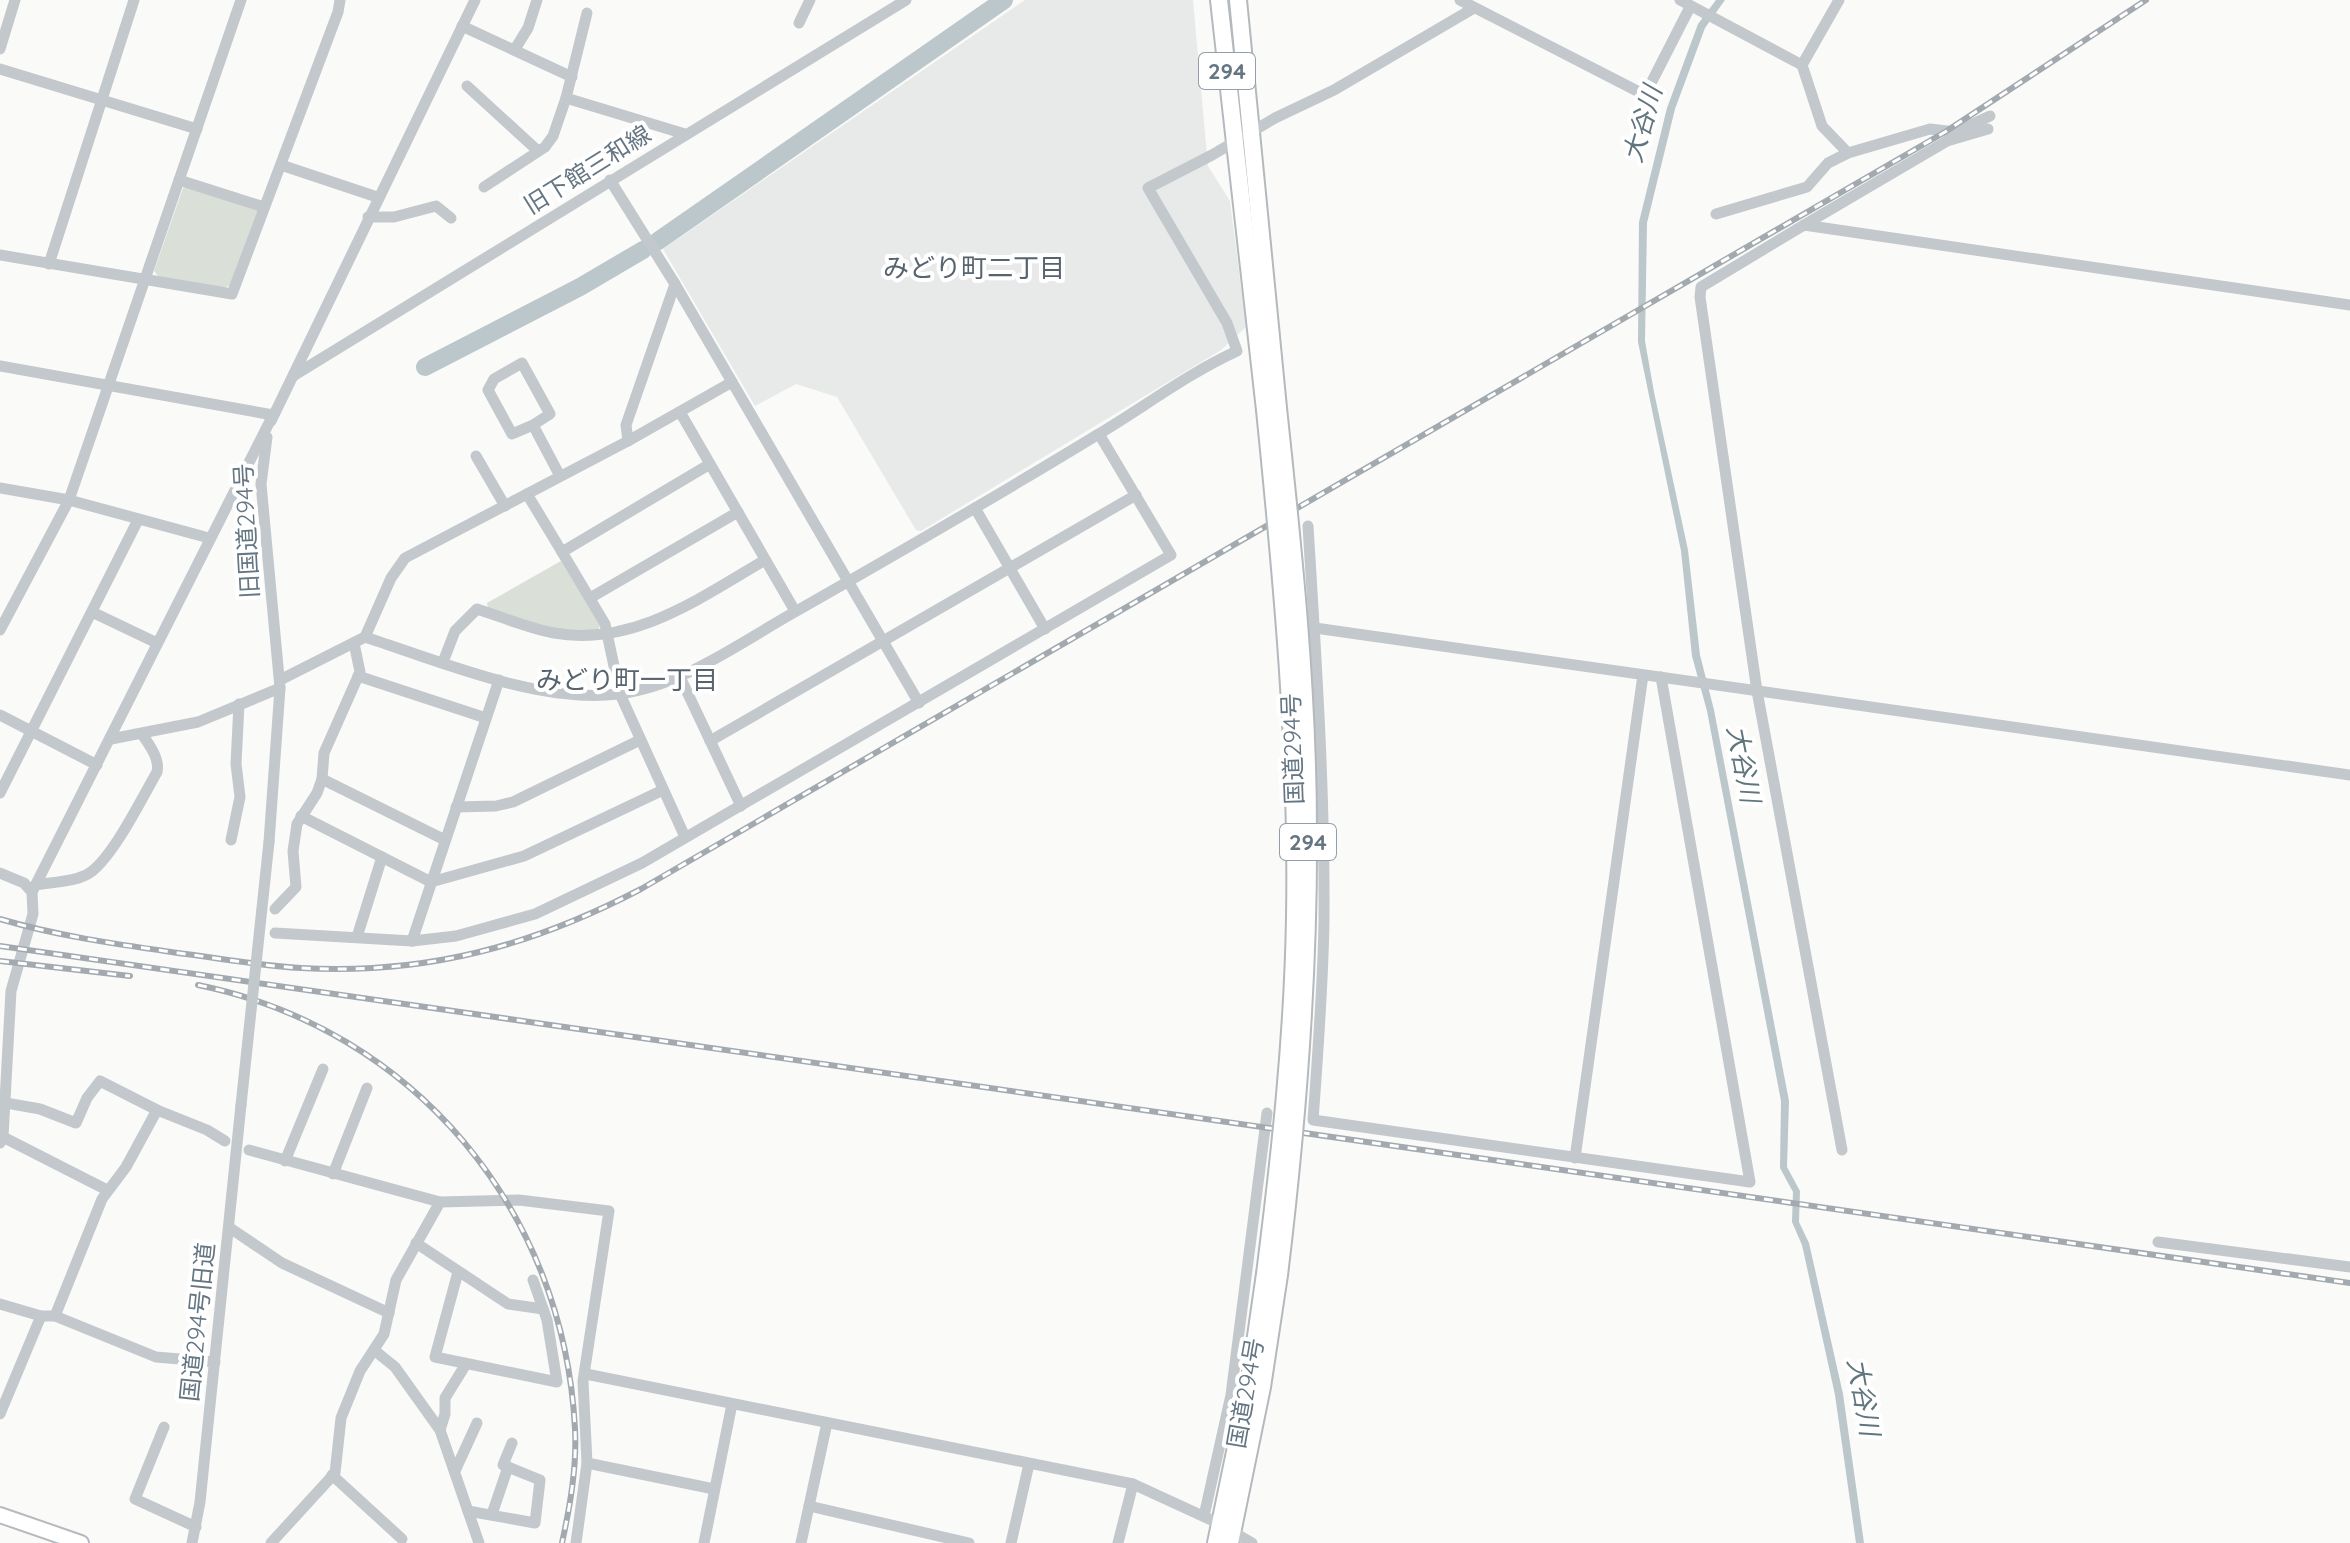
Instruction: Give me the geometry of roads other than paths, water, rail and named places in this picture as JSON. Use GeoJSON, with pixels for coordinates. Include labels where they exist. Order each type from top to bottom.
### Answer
{"type":"FeatureCollection","features":[{"type":"Feature","properties":{"kind":"highway","name":"国道294号"},"geometry":{"type":"LineString","coordinates":[[1219,0],[1272,409]]}},
{"type":"Feature","properties":{"kind":"highway","name":"国道294号"},"geometry":{"type":"LineString","coordinates":[[1216,1543],[1228,1533],[1249,1385],[1272,1275],[1287,1082],[1295,888],[1290,677],[1272,409],[1238,0]]}},
{"type":"Feature","properties":{"kind":"main road"},"geometry":{"type":"LineString","coordinates":[[0,1515],[81,1543]]}},
{"type":"Feature","properties":{"kind":"street"},"geometry":{"type":"LineString","coordinates":[[0,49],[15,0]]}},
{"type":"Feature","properties":{"kind":"street"},"geometry":{"type":"LineString","coordinates":[[49,264],[134,0]]}},
{"type":"Feature","properties":{"kind":"street"},"geometry":{"type":"LineString","coordinates":[[0,630],[69,500],[241,0]]}},
{"type":"Feature","properties":{"kind":"street"},"geometry":{"type":"LineString","coordinates":[[0,255],[232,294],[339,0]]}},
{"type":"Feature","properties":{"kind":"street","name":"旧国道294号"},"geometry":{"type":"LineString","coordinates":[[241,1105],[269,842],[280,684],[261,484],[262,458],[273,415],[475,0]]}},
{"type":"Feature","properties":{"kind":"street"},"geometry":{"type":"LineString","coordinates":[[515,49],[528,28],[537,0]]}},
{"type":"Feature","properties":{"kind":"street"},"geometry":{"type":"LineString","coordinates":[[799,23],[810,0]]}},
{"type":"Feature","properties":{"kind":"street","name":"旧下館三和線"},"geometry":{"type":"LineString","coordinates":[[292,376],[906,0]]}},
{"type":"Feature","properties":{"kind":"street"},"geometry":{"type":"LineString","coordinates":[[1460,0],[1645,95],[1689,6],[1802,65],[1822,126],[1848,153]]}},
{"type":"Feature","properties":{"kind":"street"},"geometry":{"type":"LineString","coordinates":[[1802,65],[1839,0]]}},
{"type":"Feature","properties":{"kind":"street"},"geometry":{"type":"LineString","coordinates":[[111,739],[198,722],[280,684],[359,640],[499,680],[566,695],[620,694],[680,677],[975,508],[1200,369],[1237,351],[1227,323],[1148,188],[1334,90],[1474,8]]}},
{"type":"Feature","properties":{"kind":"street"},"geometry":{"type":"LineString","coordinates":[[484,187],[538,151],[553,136],[572,77],[587,13]]}},
{"type":"Feature","properties":{"kind":"street"},"geometry":{"type":"LineString","coordinates":[[462,26],[572,77]]}},
{"type":"Feature","properties":{"kind":"street"},"geometry":{"type":"LineString","coordinates":[[0,69],[197,129]]}},
{"type":"Feature","properties":{"kind":"street"},"geometry":{"type":"LineString","coordinates":[[467,86],[538,151]]}},
{"type":"Feature","properties":{"kind":"street"},"geometry":{"type":"LineString","coordinates":[[566,98],[685,134]]}},
{"type":"Feature","properties":{"kind":"street"},"geometry":{"type":"LineString","coordinates":[[1716,214],[1807,187],[1828,163],[1848,153],[1930,129],[1955,132],[1990,116]]}},
{"type":"Feature","properties":{"kind":"street"},"geometry":{"type":"LineString","coordinates":[[1842,1150],[1754,691],[1701,287],[1947,141],[1988,129]]}},
{"type":"Feature","properties":{"kind":"street"},"geometry":{"type":"LineString","coordinates":[[281,165],[377,197]]}},
{"type":"Feature","properties":{"kind":"street"},"geometry":{"type":"LineString","coordinates":[[179,180],[264,207]]}},
{"type":"Feature","properties":{"kind":"street"},"geometry":{"type":"LineString","coordinates":[[610,180],[675,284],[919,703]]}},
{"type":"Feature","properties":{"kind":"street"},"geometry":{"type":"LineString","coordinates":[[368,217],[394,217],[436,206],[451,218]]}},
{"type":"Feature","properties":{"kind":"street"},"geometry":{"type":"LineString","coordinates":[[1804,225],[2350,305]]}},
{"type":"Feature","properties":{"kind":"street"},"geometry":{"type":"LineString","coordinates":[[628,441],[626,425],[675,284]]}},
{"type":"Feature","properties":{"kind":"street"},"geometry":{"type":"LineString","coordinates":[[522,363],[550,414],[533,425],[512,434],[488,390],[494,379],[522,363]]}},
{"type":"Feature","properties":{"kind":"street"},"geometry":{"type":"LineString","coordinates":[[0,366],[273,415],[34,888],[33,914],[6,991],[2,1140],[107,1190]]}},
{"type":"Feature","properties":{"kind":"street"},"geometry":{"type":"LineString","coordinates":[[275,909],[296,887],[293,851],[297,824],[317,793],[322,779],[324,753],[360,672],[359,640],[391,578],[405,558],[628,441],[732,382]]}},
{"type":"Feature","properties":{"kind":"street"},"geometry":{"type":"LineString","coordinates":[[680,412],[795,611]]}},
{"type":"Feature","properties":{"kind":"street"},"geometry":{"type":"LineString","coordinates":[[533,425],[560,476]]}},
{"type":"Feature","properties":{"kind":"street"},"geometry":{"type":"LineString","coordinates":[[275,933],[412,941],[456,936],[535,914],[596,887],[741,806],[1171,555],[1099,434]]}},
{"type":"Feature","properties":{"kind":"street"},"geometry":{"type":"LineString","coordinates":[[476,456],[505,506]]}},
{"type":"Feature","properties":{"kind":"street"},"geometry":{"type":"LineString","coordinates":[[562,552],[710,464]]}},
{"type":"Feature","properties":{"kind":"street"},"geometry":{"type":"LineString","coordinates":[[0,488],[69,500],[209,538]]}},
{"type":"Feature","properties":{"kind":"street"},"geometry":{"type":"LineString","coordinates":[[527,494],[609,635],[620,694],[685,837]]}},
{"type":"Feature","properties":{"kind":"street"},"geometry":{"type":"LineString","coordinates":[[710,741],[1136,495]]}},
{"type":"Feature","properties":{"kind":"street"},"geometry":{"type":"LineString","coordinates":[[975,508],[1045,629]]}},
{"type":"Feature","properties":{"kind":"street"},"geometry":{"type":"LineString","coordinates":[[590,598],[738,512]]}},
{"type":"Feature","properties":{"kind":"street"},"geometry":{"type":"LineString","coordinates":[[0,793],[138,520]]}},
{"type":"Feature","properties":{"kind":"street"},"geometry":{"type":"LineString","coordinates":[[1308,526],[1321,740],[1324,889],[1313,1120],[1750,1182],[1667,678]]}},
{"type":"Feature","properties":{"kind":"street"},"geometry":{"type":"LineString","coordinates":[[443,662],[455,631],[477,609],[549,632],[609,635],[658,619],[765,560]]}},
{"type":"Feature","properties":{"kind":"street"},"geometry":{"type":"LineString","coordinates":[[92,612],[157,643]]}},
{"type":"Feature","properties":{"kind":"street"},"geometry":{"type":"LineString","coordinates":[[1315,628],[2350,775]]}},
{"type":"Feature","properties":{"kind":"street"},"geometry":{"type":"LineString","coordinates":[[1575,1158],[1643,675]]}},
{"type":"Feature","properties":{"kind":"street"},"geometry":{"type":"LineString","coordinates":[[358,676],[486,718]]}},
{"type":"Feature","properties":{"kind":"street"},"geometry":{"type":"LineString","coordinates":[[680,677],[741,806]]}},
{"type":"Feature","properties":{"kind":"street"},"geometry":{"type":"LineString","coordinates":[[412,941],[499,680]]}},
{"type":"Feature","properties":{"kind":"street"},"geometry":{"type":"LineString","coordinates":[[230,840],[240,797],[236,764],[239,704]]}},
{"type":"Feature","properties":{"kind":"street"},"geometry":{"type":"LineString","coordinates":[[0,715],[97,765]]}},
{"type":"Feature","properties":{"kind":"street"},"geometry":{"type":"LineString","coordinates":[[0,873],[34,888],[91,872],[110,850],[157,772],[153,752],[142,734]]}},
{"type":"Feature","properties":{"kind":"street"},"geometry":{"type":"LineString","coordinates":[[456,807],[496,806],[513,802],[640,740]]}},
{"type":"Feature","properties":{"kind":"street"},"geometry":{"type":"LineString","coordinates":[[322,779],[445,840]]}},
{"type":"Feature","properties":{"kind":"street"},"geometry":{"type":"LineString","coordinates":[[301,816],[431,882],[524,856],[663,790]]}},
{"type":"Feature","properties":{"kind":"street"},"geometry":{"type":"LineString","coordinates":[[357,937],[382,857]]}},
{"type":"Feature","properties":{"kind":"street"},"geometry":{"type":"LineString","coordinates":[[285,1161],[323,1069]]}},
{"type":"Feature","properties":{"kind":"street"},"geometry":{"type":"LineString","coordinates":[[2,1103],[40,1109],[76,1123],[87,1098],[100,1081],[225,1141]]}},
{"type":"Feature","properties":{"kind":"street"},"geometry":{"type":"LineString","coordinates":[[333,1174],[367,1088]]}},
{"type":"Feature","properties":{"kind":"street","name":"国道294号旧道"},"geometry":{"type":"LineString","coordinates":[[192,1543],[230,1228],[241,1105]]}},
{"type":"Feature","properties":{"kind":"street"},"geometry":{"type":"LineString","coordinates":[[55,1316],[107,1190],[126,1167],[157,1110]]}},
{"type":"Feature","properties":{"kind":"street"},"geometry":{"type":"LineString","coordinates":[[1204,1516],[1231,1395],[1267,1113]]}},
{"type":"Feature","properties":{"kind":"street"},"geometry":{"type":"LineString","coordinates":[[249,1150],[440,1202],[519,1200],[609,1211],[583,1381],[587,1463],[576,1543]]}},
{"type":"Feature","properties":{"kind":"street"},"geometry":{"type":"LineString","coordinates":[[271,1543],[332,1475],[341,1418],[360,1371],[384,1334],[396,1280],[440,1202]]}},
{"type":"Feature","properties":{"kind":"street"},"geometry":{"type":"LineString","coordinates":[[230,1228],[282,1263],[389,1313]]}},
{"type":"Feature","properties":{"kind":"street"},"geometry":{"type":"LineString","coordinates":[[2158,1242],[2350,1267]]}},
{"type":"Feature","properties":{"kind":"street"},"geometry":{"type":"LineString","coordinates":[[416,1243],[508,1304],[543,1309]]}},
{"type":"Feature","properties":{"kind":"street"},"geometry":{"type":"LineString","coordinates":[[458,1272],[435,1357],[557,1382],[543,1309],[533,1280]]}},
{"type":"Feature","properties":{"kind":"street"},"geometry":{"type":"LineString","coordinates":[[0,1304],[41,1316],[55,1316],[156,1357],[215,1362]]}},
{"type":"Feature","properties":{"kind":"street"},"geometry":{"type":"LineString","coordinates":[[0,1414],[41,1316]]}},
{"type":"Feature","properties":{"kind":"street"},"geometry":{"type":"LineString","coordinates":[[374,1350],[395,1367],[440,1430],[479,1543]]}},
{"type":"Feature","properties":{"kind":"street"},"geometry":{"type":"LineString","coordinates":[[440,1430],[445,1414],[445,1398],[466,1364]]}},
{"type":"Feature","properties":{"kind":"street"},"geometry":{"type":"LineString","coordinates":[[586,1374],[1133,1484],[1204,1516],[1228,1533],[1252,1543]]}},
{"type":"Feature","properties":{"kind":"street"},"geometry":{"type":"LineString","coordinates":[[704,1543],[732,1404]]}},
{"type":"Feature","properties":{"kind":"street"},"geometry":{"type":"LineString","coordinates":[[455,1471],[477,1423]]}},
{"type":"Feature","properties":{"kind":"street"},"geometry":{"type":"LineString","coordinates":[[801,1543],[827,1423]]}},
{"type":"Feature","properties":{"kind":"street"},"geometry":{"type":"LineString","coordinates":[[164,1427],[135,1499],[196,1527]]}},
{"type":"Feature","properties":{"kind":"street"},"geometry":{"type":"LineString","coordinates":[[468,1511],[535,1523],[540,1480],[503,1465],[512,1443]]}},
{"type":"Feature","properties":{"kind":"street"},"geometry":{"type":"LineString","coordinates":[[587,1463],[714,1489]]}},
{"type":"Feature","properties":{"kind":"street"},"geometry":{"type":"LineString","coordinates":[[1011,1543],[1029,1464]]}},
{"type":"Feature","properties":{"kind":"street"},"geometry":{"type":"LineString","coordinates":[[492,1514],[508,1467]]}},
{"type":"Feature","properties":{"kind":"street"},"geometry":{"type":"LineString","coordinates":[[332,1475],[402,1539]]}},
{"type":"Feature","properties":{"kind":"street"},"geometry":{"type":"LineString","coordinates":[[1118,1543],[1133,1484]]}},
{"type":"Feature","properties":{"kind":"street"},"geometry":{"type":"LineString","coordinates":[[809,1506],[969,1543]]}},
{"type":"Feature","properties":{"kind":"waterway"},"geometry":{"type":"LineString","coordinates":[[658,241],[1004,0]]}},
{"type":"Feature","properties":{"kind":"waterway"},"geometry":{"type":"LineString","coordinates":[[425,367],[580,287],[643,250]]}},
{"type":"Feature","properties":{"kind":"railway"},"geometry":{"type":"LineString","coordinates":[[0,919],[69,936],[162,951],[272,966],[347,969],[392,967],[477,952],[518,941],[600,909],[641,889],[1945,132],[2146,0]]}},
{"type":"Feature","properties":{"kind":"railway"},"geometry":{"type":"LineString","coordinates":[[0,946],[2350,1283]]}},
{"type":"Feature","properties":{"kind":"railway"},"geometry":{"type":"LineString","coordinates":[[0,961],[130,976]]}},
{"type":"Feature","properties":{"kind":"railway"},"geometry":{"type":"LineString","coordinates":[[198,985],[276,1008],[346,1042],[409,1087],[463,1141],[508,1204],[542,1273],[565,1349],[575,1429],[575,1458],[562,1543]]}},
{"type":"Feature","properties":{"kind":"district","name":"みどり町二丁目"},"geometry":{"type":"Point","coordinates":[974,267]}},
{"type":"Feature","properties":{"kind":"district","name":"みどり町一丁目"},"geometry":{"type":"Point","coordinates":[627,679]}},
{"type":"Feature","properties":{"kind":"water label","name":"大谷川"},"geometry":{"type":"Point","coordinates":[1642,124]}},
{"type":"Feature","properties":{"kind":"water label","name":"大谷川"},"geometry":{"type":"Point","coordinates":[1744,764]}},
{"type":"Feature","properties":{"kind":"water label","name":"大谷川"},"geometry":{"type":"Point","coordinates":[1864,1397]}}]}
